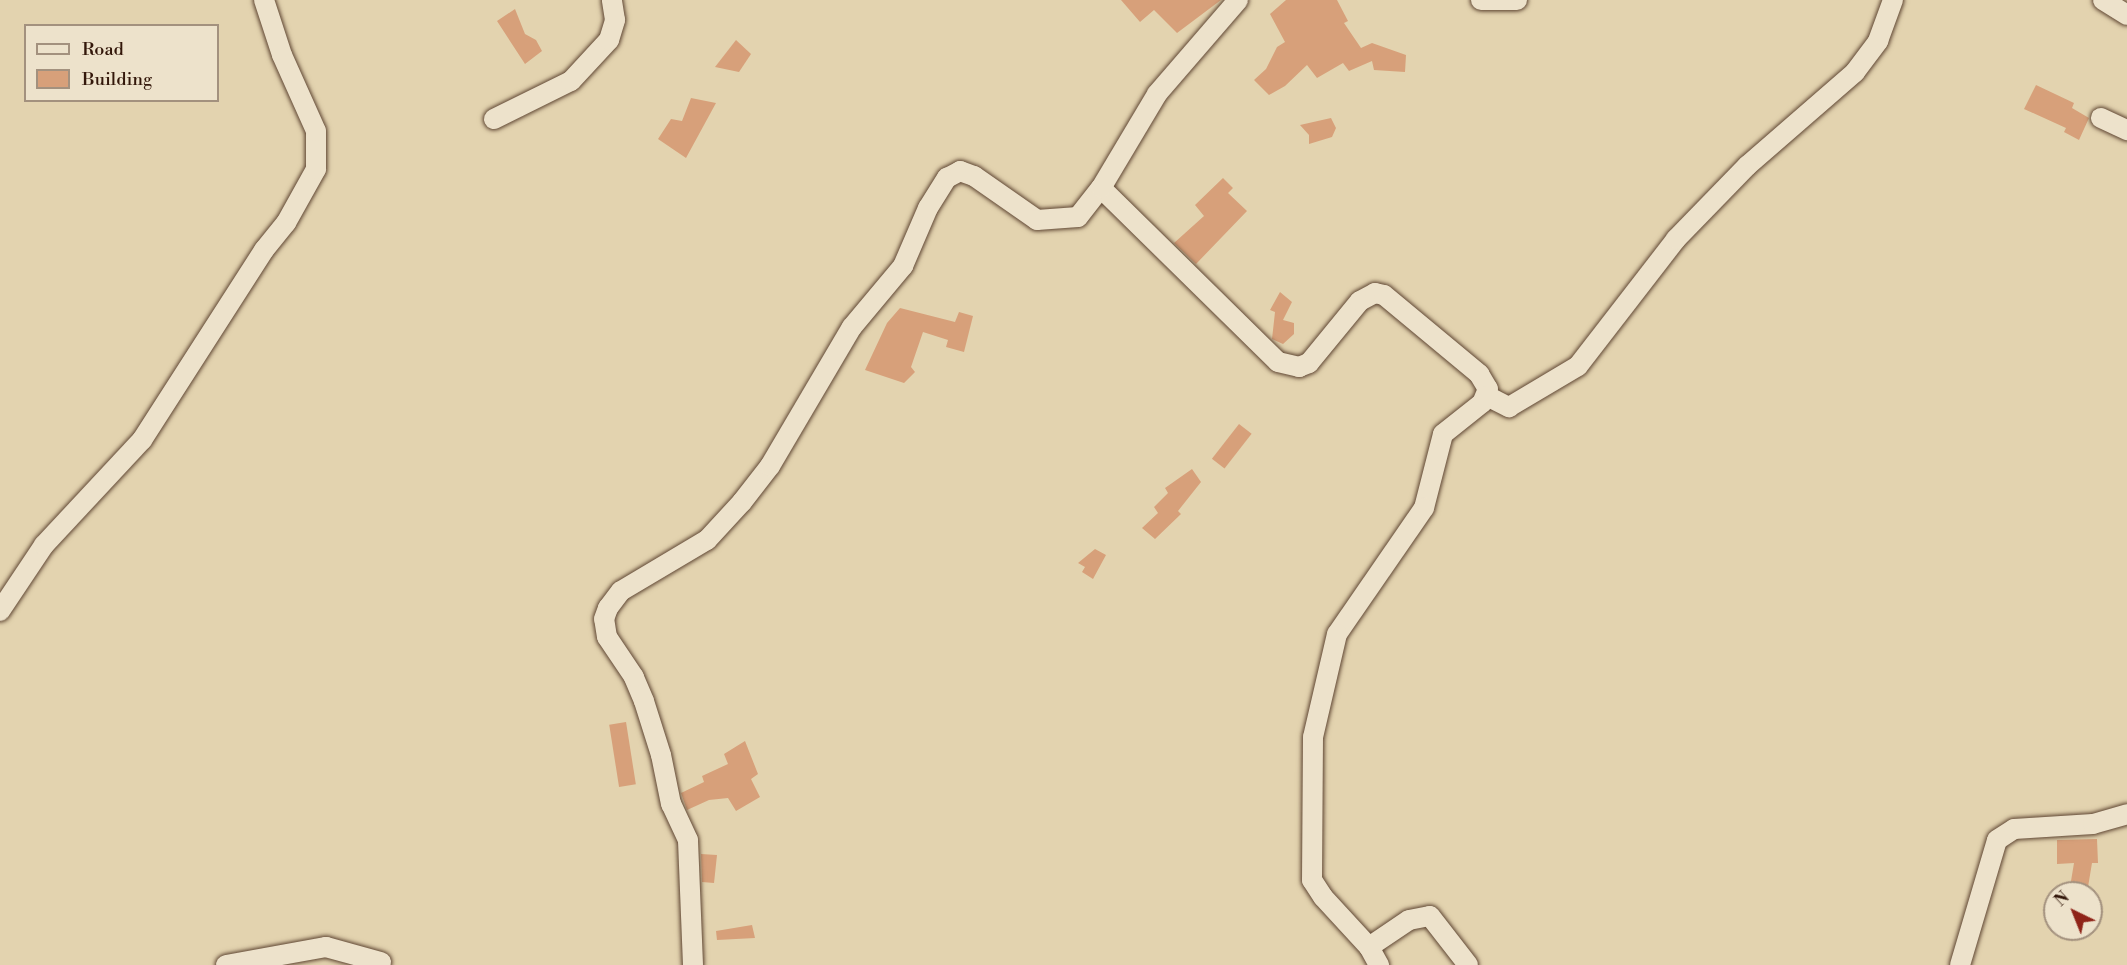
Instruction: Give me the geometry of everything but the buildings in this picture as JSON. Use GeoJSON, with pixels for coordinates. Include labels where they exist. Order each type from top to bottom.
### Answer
{"type":"FeatureCollection","features":[{"type":"Feature","properties":{"kind":"street"},"geometry":{"type":"LineString","coordinates":[[0,611],[44,545],[142,440],[264,250],[286,223],[316,169],[316,131],[282,55],[264,0]]}},
{"type":"Feature","properties":{"kind":"street"},"geometry":{"type":"LineString","coordinates":[[494,118],[571,81],[609,40],[615,20],[612,0]]}},
{"type":"Feature","properties":{"kind":"street"},"geometry":{"type":"LineString","coordinates":[[693,965],[688,840],[671,804],[661,755],[644,701],[607,637],[604,619],[608,608],[621,591],[706,540],[742,502],[770,466],[852,327],[903,266],[928,208],[952,173],[974,176],[1037,220],[1078,217],[1101,188],[1157,94],[1238,0]]}},
{"type":"Feature","properties":{"kind":"street"},"geometry":{"type":"LineString","coordinates":[[1481,0],[1517,0]]}},
{"type":"Feature","properties":{"kind":"street"},"geometry":{"type":"LineString","coordinates":[[1487,396],[1509,407],[1578,366],[1676,238],[1747,166],[1855,72],[1878,41],[1893,0]]}},
{"type":"Feature","properties":{"kind":"street"},"geometry":{"type":"LineString","coordinates":[[2103,0],[2127,15]]}},
{"type":"Feature","properties":{"kind":"street"},"geometry":{"type":"LineString","coordinates":[[2101,118],[2127,130]]}},
{"type":"Feature","properties":{"kind":"street"},"geometry":{"type":"LineString","coordinates":[[1101,188],[1278,362],[1299,367],[1309,363],[1360,301],[1375,293],[1384,295],[1479,374],[1488,389],[1487,396],[1443,434],[1424,508],[1348,614],[1331,652],[1311,761],[1310,868],[1317,889],[1369,947],[1379,965]]}},
{"type":"Feature","properties":{"kind":"street"},"geometry":{"type":"LineString","coordinates":[[1960,965],[1997,840],[2014,829],[2093,824],[2127,814]]}},
{"type":"Feature","properties":{"kind":"street"},"geometry":{"type":"LineString","coordinates":[[1369,947],[1408,920],[1430,916],[1468,965]]}},
{"type":"Feature","properties":{"kind":"street"},"geometry":{"type":"LineString","coordinates":[[226,965],[326,946],[381,962]]}}]}
